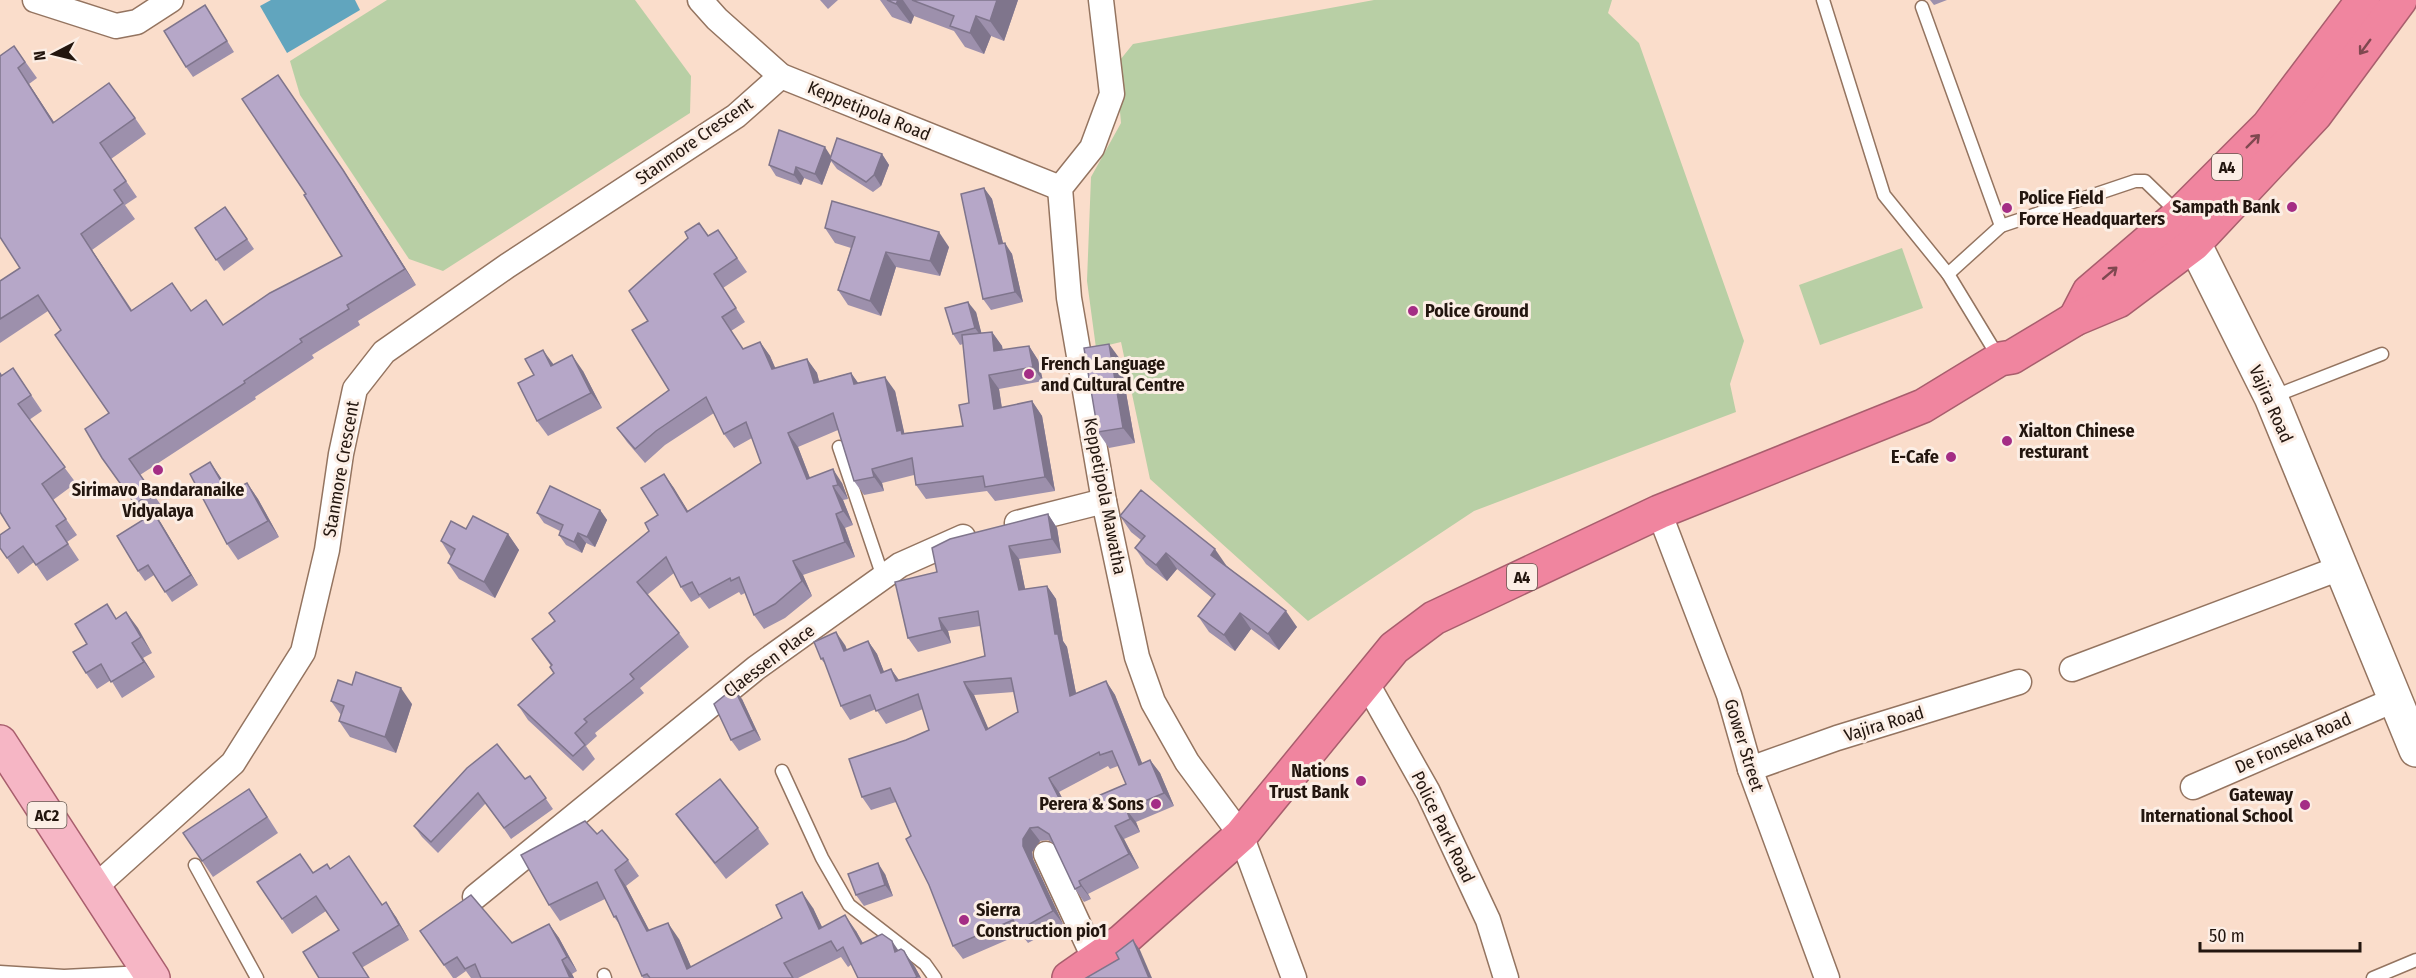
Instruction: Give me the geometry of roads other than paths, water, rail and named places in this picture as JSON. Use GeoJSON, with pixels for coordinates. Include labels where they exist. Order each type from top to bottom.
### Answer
{"type":"FeatureCollection","features":[{"type":"Feature","properties":{"kind":"highway","name":"A4"},"geometry":{"type":"LineString","coordinates":[[1082,969],[1122,941],[1241,835],[1394,648],[1434,618],[1659,512],[1923,406],[2000,359],[2012,357],[2075,319],[2118,301],[2194,244],[2315,115],[2400,0]]}},
{"type":"Feature","properties":{"kind":"highway","name":"A4"},"geometry":{"type":"LineString","coordinates":[[2075,319],[2089,292],[2180,214],[2268,126],[2352,6]]}},
{"type":"Feature","properties":{"kind":"main road","name":"Vajira Road"},"geometry":{"type":"LineString","coordinates":[[2180,214],[2271,398],[2340,568],[2407,721]]}},
{"type":"Feature","properties":{"kind":"main road","name":"AC2"},"geometry":{"type":"LineString","coordinates":[[0,742],[151,975]]}},
{"type":"Feature","properties":{"kind":"street"},"geometry":{"type":"LineString","coordinates":[[35,0],[116,26],[137,22],[171,0]]}},
{"type":"Feature","properties":{"kind":"street","name":"Keppetipola Road"},"geometry":{"type":"LineString","coordinates":[[700,0],[717,19],[781,76],[1060,188]]}},
{"type":"Feature","properties":{"kind":"street"},"geometry":{"type":"LineString","coordinates":[[1060,188],[1092,148],[1112,94],[1101,0]]}},
{"type":"Feature","properties":{"kind":"street","name":"Stanmore Crescent"},"geometry":{"type":"LineString","coordinates":[[94,888],[233,763],[303,652],[327,550],[341,454],[355,389],[384,352],[507,266],[736,116],[781,76]]}},
{"type":"Feature","properties":{"kind":"street","name":"Keppetipola Mawatha"},"geometry":{"type":"LineString","coordinates":[[1060,188],[1069,297],[1104,501],[1137,657],[1153,702],[1187,762],[1241,835],[1294,978]]}},
{"type":"Feature","properties":{"kind":"street","name":"Claessen Place"},"geometry":{"type":"LineString","coordinates":[[475,897],[756,668],[900,565],[955,539],[1104,501]]}},
{"type":"Feature","properties":{"kind":"street","name":"Gower Street"},"geometry":{"type":"LineString","coordinates":[[1659,512],[1730,695],[1750,769],[1827,978]]}},
{"type":"Feature","properties":{"kind":"street"},"geometry":{"type":"LineString","coordinates":[[2072,669],[2340,568]]}},
{"type":"Feature","properties":{"kind":"street","name":"Police Park Road"},"geometry":{"type":"LineString","coordinates":[[1366,682],[1428,792],[1488,920],[1506,978]]}},
{"type":"Feature","properties":{"kind":"street","name":"Vajira Road"},"geometry":{"type":"LineString","coordinates":[[1750,769],[1837,738],[2019,682]]}},
{"type":"Feature","properties":{"kind":"street","name":"De Fonseka Road"},"geometry":{"type":"LineString","coordinates":[[2193,787],[2407,721]]}},
{"type":"Feature","properties":{"kind":"street"},"geometry":{"type":"LineString","coordinates":[[1046,854],[1082,969]]}},
{"type":"Feature","properties":{"kind":"lane"},"geometry":{"type":"LineString","coordinates":[[1823,0],[1884,195],[1948,273],[2000,359]]}},
{"type":"Feature","properties":{"kind":"lane"},"geometry":{"type":"LineString","coordinates":[[1922,7],[2001,226]]}},
{"type":"Feature","properties":{"kind":"lane"},"geometry":{"type":"LineString","coordinates":[[1948,273],[2001,226],[2135,181],[2145,181],[2180,214]]}},
{"type":"Feature","properties":{"kind":"lane"},"geometry":{"type":"LineString","coordinates":[[2271,398],[2382,354]]}},
{"type":"Feature","properties":{"kind":"lane"},"geometry":{"type":"LineString","coordinates":[[839,447],[883,577]]}},
{"type":"Feature","properties":{"kind":"lane"},"geometry":{"type":"LineString","coordinates":[[782,771],[822,858],[849,905],[925,964],[935,978]]}},
{"type":"Feature","properties":{"kind":"lane"},"geometry":{"type":"LineString","coordinates":[[195,865],[257,978]]}},
{"type":"Feature","properties":{"kind":"lane"},"geometry":{"type":"LineString","coordinates":[[2373,978],[2416,960]]}},
{"type":"Feature","properties":{"kind":"lane"},"geometry":{"type":"LineString","coordinates":[[0,972],[64,976],[151,975]]}},
{"type":"Feature","properties":{"kind":"water"},"geometry":{"type":"Polygon","coordinates":[[[271,0],[355,0],[360,10],[287,53],[260,6],[271,0]]]}},
{"type":"Feature","properties":{"kind":"place","name":"Sampath Bank"},"geometry":{"type":"Point","coordinates":[2292,207]}},
{"type":"Feature","properties":{"kind":"place","name":"Police Field Force Headquarters"},"geometry":{"type":"Point","coordinates":[2007,208]}},
{"type":"Feature","properties":{"kind":"place","name":"Police Ground"},"geometry":{"type":"Point","coordinates":[1413,311]}},
{"type":"Feature","properties":{"kind":"place","name":"French Language and Cultural Centre"},"geometry":{"type":"Point","coordinates":[1029,374]}},
{"type":"Feature","properties":{"kind":"place","name":"Xialton Chinese resturant"},"geometry":{"type":"Point","coordinates":[2007,441]}},
{"type":"Feature","properties":{"kind":"place","name":"E-Cafe"},"geometry":{"type":"Point","coordinates":[1951,457]}},
{"type":"Feature","properties":{"kind":"place","name":"Sirimavo Bandaranaike Vidyalaya"},"geometry":{"type":"Point","coordinates":[158,470]}},
{"type":"Feature","properties":{"kind":"place","name":"Nations Trust Bank"},"geometry":{"type":"Point","coordinates":[1361,781]}},
{"type":"Feature","properties":{"kind":"place","name":"Perera & Sons"},"geometry":{"type":"Point","coordinates":[1156,804]}},
{"type":"Feature","properties":{"kind":"place","name":"Gateway International School"},"geometry":{"type":"Point","coordinates":[2305,805]}},
{"type":"Feature","properties":{"kind":"place","name":"Sierra Construction pio1"},"geometry":{"type":"Point","coordinates":[964,920]}}]}
